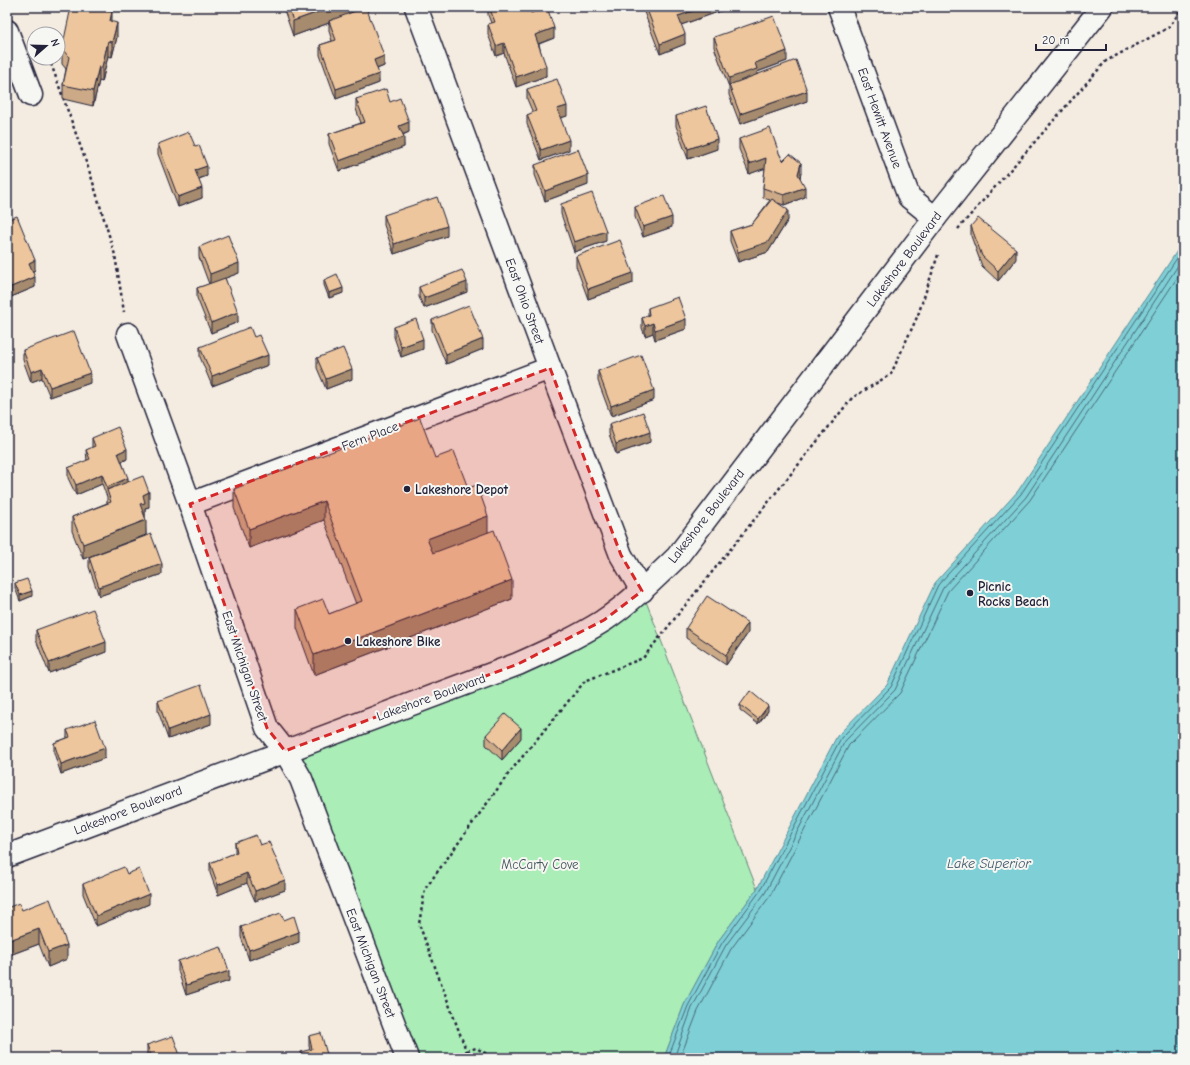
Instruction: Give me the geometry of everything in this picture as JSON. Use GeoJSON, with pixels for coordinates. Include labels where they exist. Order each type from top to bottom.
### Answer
{"type":"FeatureCollection","features":[{"type":"Feature","properties":{"kind":"street","name":"East Ohio Street"},"geometry":{"type":"LineString","coordinates":[[416,7],[621,555],[642,591]]}},
{"type":"Feature","properties":{"kind":"street","name":"East Hewitt Avenue"},"geometry":{"type":"LineString","coordinates":[[839,7],[910,197],[935,218]]}},
{"type":"Feature","properties":{"kind":"street","name":"Lakeshore Boulevard"},"geometry":{"type":"LineString","coordinates":[[7,856],[518,664],[563,644],[604,620],[642,591],[677,557],[935,218],[1102,7]]}},
{"type":"Feature","properties":{"kind":"street"},"geometry":{"type":"LineString","coordinates":[[7,31],[31,95]]}},
{"type":"Feature","properties":{"kind":"street","name":"East Michigan Street"},"geometry":{"type":"LineString","coordinates":[[128,334],[190,504],[267,728],[285,751],[301,779],[407,1058]]}},
{"type":"Feature","properties":{"kind":"street","name":"Fern Place"},"geometry":{"type":"LineString","coordinates":[[190,504],[550,368]]}},
{"type":"Feature","properties":{"kind":"path"},"geometry":{"type":"LineString","coordinates":[[954,233],[1106,61],[1168,28],[1183,8]]}},
{"type":"Feature","properties":{"kind":"path"},"geometry":{"type":"LineString","coordinates":[[53,66],[91,176],[115,256],[128,334]]}},
{"type":"Feature","properties":{"kind":"path"},"geometry":{"type":"LineString","coordinates":[[469,1058],[419,924],[425,889],[508,773],[585,680],[643,658],[852,398],[891,374],[918,316],[939,250]]}},
{"type":"Feature","properties":{"kind":"path"},"geometry":{"type":"LineString","coordinates":[[467,1051],[476,1048],[494,1058]]}},
{"type":"Feature","properties":{"kind":"highlighted area"},"geometry":{"type":"Polygon","coordinates":[[[550,368],[621,555],[642,591],[604,620],[518,664],[285,751],[267,728],[190,504],[550,368]]]}},
{"type":"Feature","properties":{"kind":"green space","name":"McCarty Cove"},"geometry":{"type":"Polygon","coordinates":[[[642,591],[757,889],[719,940],[684,1005],[664,1058],[407,1058],[285,751],[518,664],[642,591]]]}},
{"type":"Feature","properties":{"kind":"water","name":"Lake Superior"},"geometry":{"type":"Polygon","coordinates":[[[1183,242],[1183,1058],[664,1058],[684,1005],[719,940],[757,889],[837,736],[887,685],[935,583],[1018,491],[1183,242]]]}},
{"type":"Feature","properties":{"kind":"building"},"geometry":{"type":"Polygon","coordinates":[[[71,7],[93,7],[112,11],[110,21],[117,23],[112,42],[108,41],[102,67],[99,66],[93,91],[63,85],[69,57],[66,54],[66,30],[71,7]]]}},
{"type":"Feature","properties":{"kind":"building"},"geometry":{"type":"Polygon","coordinates":[[[288,7],[332,7],[293,21],[288,7]]]}},
{"type":"Feature","properties":{"kind":"building"},"geometry":{"type":"Polygon","coordinates":[[[366,7],[384,56],[374,60],[379,74],[336,89],[320,45],[336,40],[329,21],[366,7]]]}},
{"type":"Feature","properties":{"kind":"building"},"geometry":{"type":"Polygon","coordinates":[[[489,7],[529,7],[531,13],[547,7],[554,28],[535,35],[546,66],[516,77],[504,43],[496,46],[488,24],[495,22],[489,7]]]}},
{"type":"Feature","properties":{"kind":"building"},"geometry":{"type":"Polygon","coordinates":[[[646,7],[704,7],[678,16],[685,34],[660,44],[646,7]]]}},
{"type":"Feature","properties":{"kind":"building"},"geometry":{"type":"Polygon","coordinates":[[[774,16],[787,51],[755,63],[757,69],[729,78],[714,37],[774,16]]]}},
{"type":"Feature","properties":{"kind":"building"},"geometry":{"type":"Polygon","coordinates":[[[796,60],[807,91],[740,114],[729,85],[796,60]]]}},
{"type":"Feature","properties":{"kind":"building"},"geometry":{"type":"Polygon","coordinates":[[[557,79],[567,106],[557,109],[569,140],[541,150],[527,115],[536,111],[527,89],[557,79]]]}},
{"type":"Feature","properties":{"kind":"building"},"geometry":{"type":"Polygon","coordinates":[[[386,89],[390,102],[400,98],[409,122],[399,126],[404,137],[339,161],[329,134],[365,122],[356,99],[386,89]]]}},
{"type":"Feature","properties":{"kind":"building"},"geometry":{"type":"Polygon","coordinates":[[[706,106],[717,139],[688,149],[676,116],[706,106]]]}},
{"type":"Feature","properties":{"kind":"building"},"geometry":{"type":"Polygon","coordinates":[[[770,128],[783,161],[790,154],[801,163],[798,174],[805,187],[784,195],[763,188],[766,158],[749,164],[739,139],[770,128]]]}},
{"type":"Feature","properties":{"kind":"building"},"geometry":{"type":"Polygon","coordinates":[[[189,132],[195,146],[199,145],[207,166],[195,170],[202,188],[178,197],[158,144],[189,132]]]}},
{"type":"Feature","properties":{"kind":"building"},"geometry":{"type":"Polygon","coordinates":[[[578,149],[588,175],[545,191],[535,165],[578,149]]]}},
{"type":"Feature","properties":{"kind":"building"},"geometry":{"type":"Polygon","coordinates":[[[592,193],[606,231],[574,242],[561,204],[592,193]]]}},
{"type":"Feature","properties":{"kind":"building"},"geometry":{"type":"Polygon","coordinates":[[[664,196],[672,217],[643,227],[635,207],[664,196]]]}},
{"type":"Feature","properties":{"kind":"building"},"geometry":{"type":"Polygon","coordinates":[[[437,197],[447,226],[394,244],[384,215],[437,197]]]}},
{"type":"Feature","properties":{"kind":"building"},"geometry":{"type":"Polygon","coordinates":[[[772,199],[788,210],[768,242],[738,252],[730,231],[752,224],[772,199]]]}},
{"type":"Feature","properties":{"kind":"building"},"geometry":{"type":"Polygon","coordinates":[[[17,216],[35,260],[29,263],[35,277],[11,287],[7,278],[7,220],[17,216]]]}},
{"type":"Feature","properties":{"kind":"building"},"geometry":{"type":"Polygon","coordinates":[[[978,218],[1016,249],[998,271],[982,256],[971,226],[978,218]]]}},
{"type":"Feature","properties":{"kind":"building"},"geometry":{"type":"Polygon","coordinates":[[[228,235],[239,263],[210,274],[199,247],[228,235]]]}},
{"type":"Feature","properties":{"kind":"building"},"geometry":{"type":"Polygon","coordinates":[[[620,240],[633,273],[588,289],[576,256],[620,240]]]}},
{"type":"Feature","properties":{"kind":"building"},"geometry":{"type":"Polygon","coordinates":[[[462,270],[467,282],[424,298],[419,287],[462,270]]]}},
{"type":"Feature","properties":{"kind":"building"},"geometry":{"type":"Polygon","coordinates":[[[337,274],[343,288],[329,293],[324,280],[337,274]]]}},
{"type":"Feature","properties":{"kind":"building"},"geometry":{"type":"Polygon","coordinates":[[[225,278],[238,312],[211,323],[197,288],[225,278]]]}},
{"type":"Feature","properties":{"kind":"building"},"geometry":{"type":"Polygon","coordinates":[[[678,297],[686,319],[655,330],[653,323],[645,326],[642,318],[649,315],[648,308],[678,297]]]}},
{"type":"Feature","properties":{"kind":"building"},"geometry":{"type":"Polygon","coordinates":[[[469,305],[483,339],[446,354],[432,320],[469,305]]]}},
{"type":"Feature","properties":{"kind":"building"},"geometry":{"type":"Polygon","coordinates":[[[416,319],[423,339],[401,347],[394,327],[416,319]]]}},
{"type":"Feature","properties":{"kind":"building"},"geometry":{"type":"Polygon","coordinates":[[[250,327],[254,337],[259,335],[268,355],[212,376],[200,347],[250,327]]]}},
{"type":"Feature","properties":{"kind":"building"},"geometry":{"type":"Polygon","coordinates":[[[74,331],[90,373],[50,387],[42,368],[31,372],[23,350],[74,331]]]}},
{"type":"Feature","properties":{"kind":"building"},"geometry":{"type":"Polygon","coordinates":[[[343,348],[352,369],[326,379],[317,358],[343,348]]]}},
{"type":"Feature","properties":{"kind":"building"},"geometry":{"type":"Polygon","coordinates":[[[641,355],[654,390],[611,406],[598,371],[641,355]]]}},
{"type":"Feature","properties":{"kind":"building"},"geometry":{"type":"Polygon","coordinates":[[[643,412],[650,432],[616,444],[609,424],[643,412]]]}},
{"type":"Feature","properties":{"kind":"building"},"geometry":{"type":"Polygon","coordinates":[[[420,418],[435,458],[454,451],[468,488],[477,485],[488,516],[427,539],[433,553],[494,530],[512,580],[314,655],[297,609],[323,599],[329,614],[362,601],[324,501],[249,529],[234,489],[420,418]]]}},
{"type":"Feature","properties":{"kind":"building"},"geometry":{"type":"Polygon","coordinates":[[[118,427],[127,449],[118,453],[128,478],[107,487],[102,474],[76,485],[68,468],[90,459],[86,450],[95,446],[92,438],[118,427]]]}},
{"type":"Feature","properties":{"kind":"building"},"geometry":{"type":"Polygon","coordinates":[[[143,476],[149,492],[143,495],[145,503],[140,504],[146,520],[83,544],[72,517],[111,502],[107,490],[143,476]]]}},
{"type":"Feature","properties":{"kind":"building"},"geometry":{"type":"Polygon","coordinates":[[[151,534],[162,564],[99,587],[89,557],[151,534]]]}},
{"type":"Feature","properties":{"kind":"building"},"geometry":{"type":"Polygon","coordinates":[[[27,579],[32,591],[20,595],[15,583],[27,579]]]}},
{"type":"Feature","properties":{"kind":"building"},"geometry":{"type":"Polygon","coordinates":[[[707,596],[748,623],[726,655],[686,628],[707,596]]]}},
{"type":"Feature","properties":{"kind":"building"},"geometry":{"type":"Polygon","coordinates":[[[93,609],[106,642],[49,663],[36,630],[93,609]]]}},
{"type":"Feature","properties":{"kind":"building"},"geometry":{"type":"Polygon","coordinates":[[[201,685],[211,714],[168,730],[158,701],[201,685]]]}},
{"type":"Feature","properties":{"kind":"building"},"geometry":{"type":"Polygon","coordinates":[[[750,691],[768,706],[758,719],[740,705],[750,691]]]}},
{"type":"Feature","properties":{"kind":"building"},"geometry":{"type":"Polygon","coordinates":[[[505,714],[521,728],[502,750],[486,735],[505,714]]]}},
{"type":"Feature","properties":{"kind":"building"},"geometry":{"type":"Polygon","coordinates":[[[95,720],[105,748],[61,764],[54,743],[70,737],[67,730],[95,720]]]}},
{"type":"Feature","properties":{"kind":"building"},"geometry":{"type":"Polygon","coordinates":[[[256,835],[260,845],[269,842],[285,880],[255,891],[247,873],[218,885],[210,863],[237,852],[235,843],[256,835]]]}},
{"type":"Feature","properties":{"kind":"building"},"geometry":{"type":"Polygon","coordinates":[[[124,867],[127,874],[139,869],[149,894],[96,916],[83,884],[124,867]]]}},
{"type":"Feature","properties":{"kind":"building"},"geometry":{"type":"Polygon","coordinates":[[[50,899],[67,945],[48,952],[39,929],[7,941],[7,908],[19,903],[22,910],[50,899]]]}},
{"type":"Feature","properties":{"kind":"building"},"geometry":{"type":"Polygon","coordinates":[[[281,913],[284,920],[294,916],[299,932],[249,950],[241,927],[281,913]]]}},
{"type":"Feature","properties":{"kind":"building"},"geometry":{"type":"Polygon","coordinates":[[[221,947],[229,971],[186,985],[178,961],[221,947]]]}},
{"type":"Feature","properties":{"kind":"building"},"geometry":{"type":"Polygon","coordinates":[[[321,1033],[328,1058],[302,1058],[301,1052],[312,1049],[309,1036],[321,1033]]]}},
{"type":"Feature","properties":{"kind":"building"},"geometry":{"type":"Polygon","coordinates":[[[173,1036],[181,1058],[152,1058],[147,1045],[173,1036]]]}},
{"type":"Feature","properties":{"kind":"place","name":"Lakeshore Depot"},"geometry":{"type":"Point","coordinates":[407,489]}},
{"type":"Feature","properties":{"kind":"place","name":"Picnic Rocks Beach"},"geometry":{"type":"Point","coordinates":[970,593]}},
{"type":"Feature","properties":{"kind":"place","name":"Lakeshore Bike"},"geometry":{"type":"Point","coordinates":[348,641]}}]}
